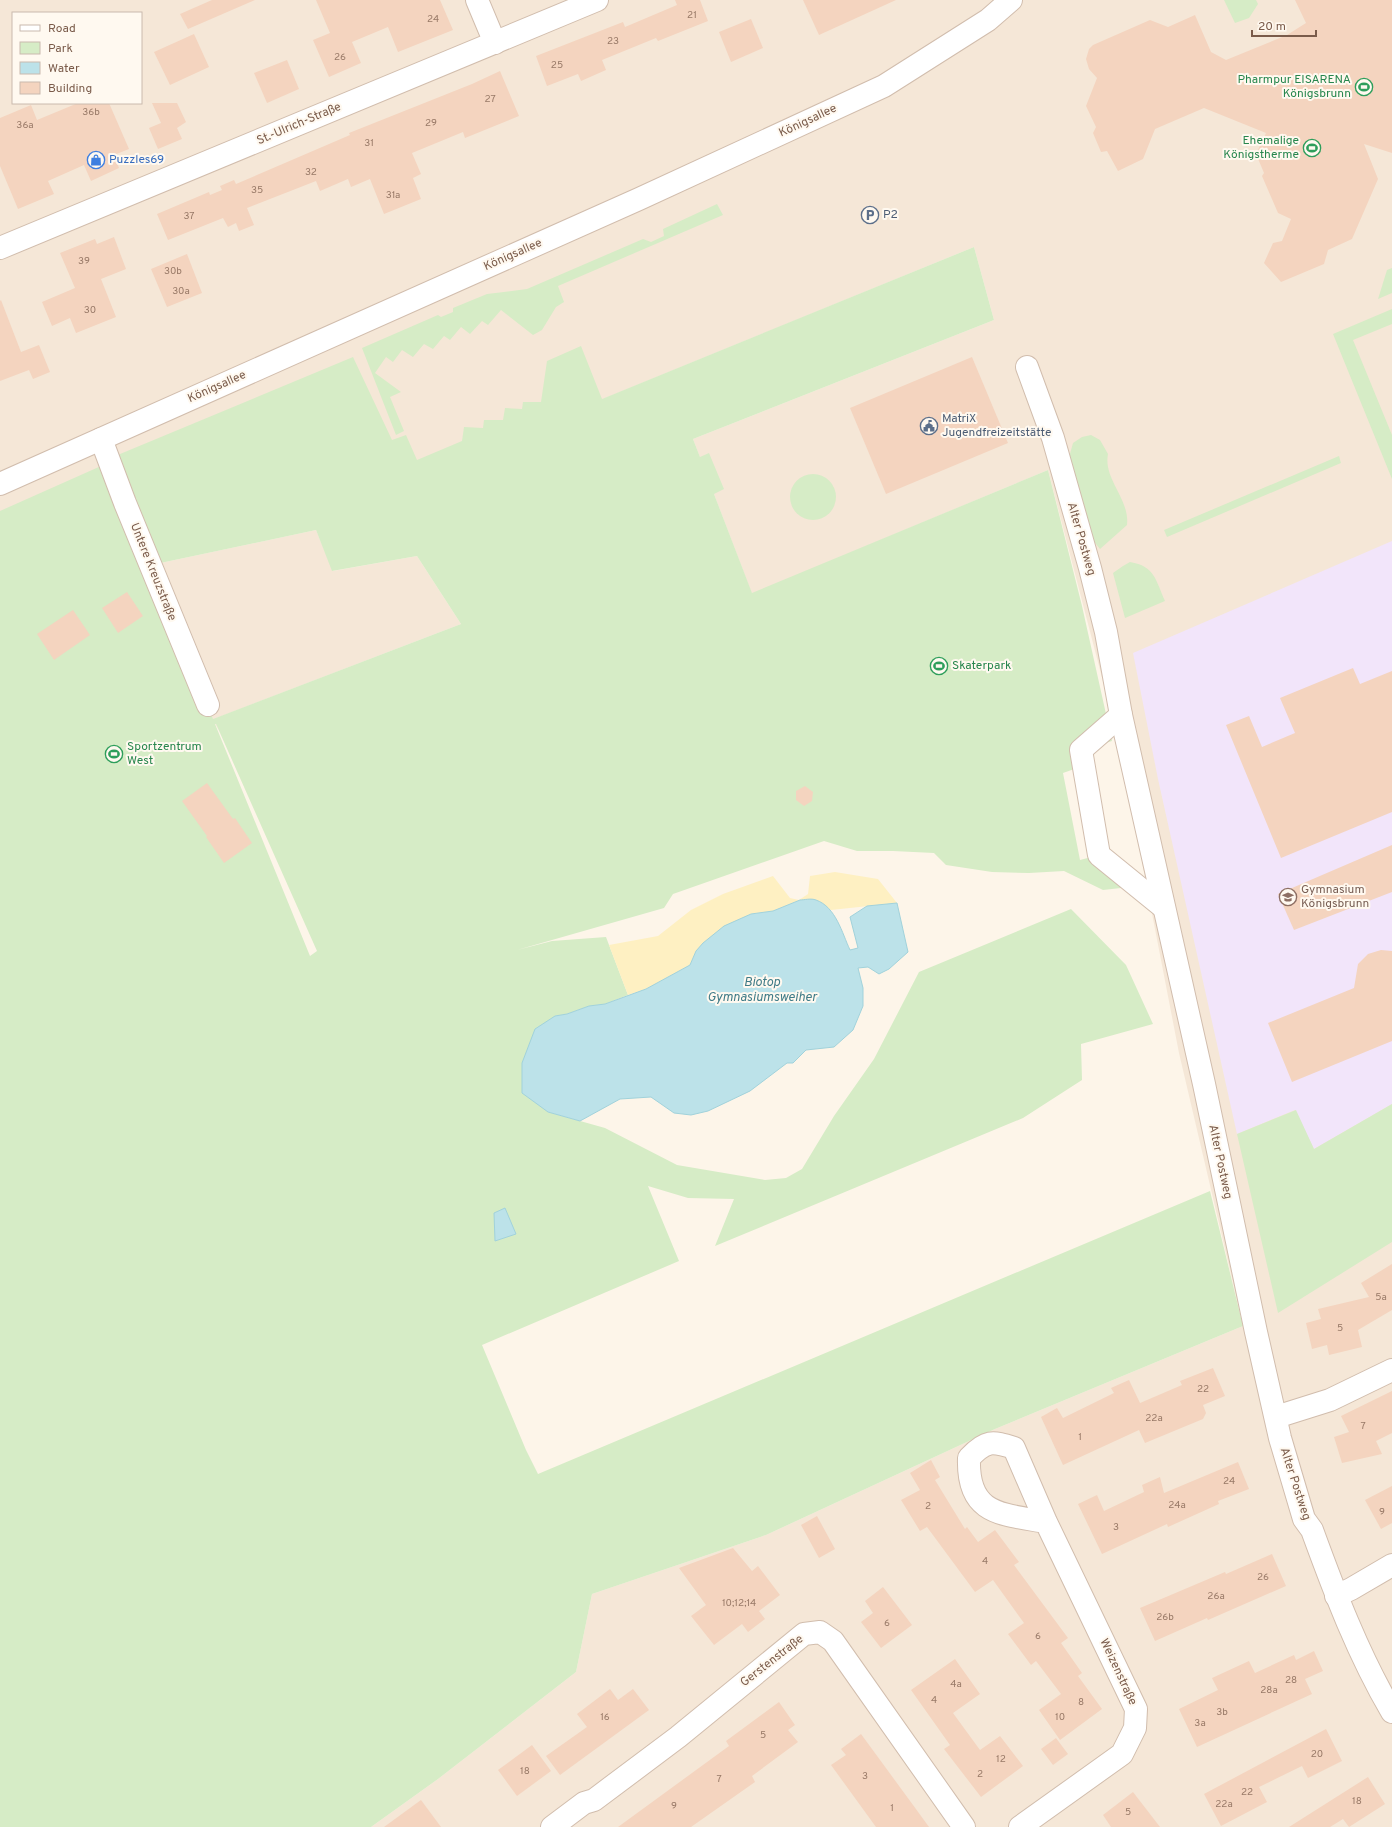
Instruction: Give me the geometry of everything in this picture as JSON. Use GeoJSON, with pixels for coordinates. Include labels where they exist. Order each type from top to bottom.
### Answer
{"type":"FeatureCollection","features":[{"type":"Feature","properties":{"kind":"street"},"geometry":{"type":"LineString","coordinates":[[477,0],[495,43]]}},
{"type":"Feature","properties":{"kind":"street","name":"St.-Ulrich-Straße"},"geometry":{"type":"LineString","coordinates":[[0,248],[597,0]]}},
{"type":"Feature","properties":{"kind":"street","name":"Königsallee"},"geometry":{"type":"LineString","coordinates":[[0,484],[640,199],[884,86],[988,20],[1011,0]]}},
{"type":"Feature","properties":{"kind":"street","name":"Alter Postweg"},"geometry":{"type":"LineString","coordinates":[[1027,367],[1053,438],[1090,568],[1106,632],[1121,715],[1204,1084],[1240,1260],[1280,1438],[1304,1519],[1312,1530],[1336,1596],[1376,1685],[1392,1712]]}},
{"type":"Feature","properties":{"kind":"street","name":"Untere Kreuzstraße"},"geometry":{"type":"LineString","coordinates":[[100,439],[208,704]]}},
{"type":"Feature","properties":{"kind":"street"},"geometry":{"type":"LineString","coordinates":[[1121,715],[1081,750],[1098,855],[1163,907]]}},
{"type":"Feature","properties":{"kind":"street"},"geometry":{"type":"LineString","coordinates":[[1276,1417],[1330,1400],[1392,1370]]}},
{"type":"Feature","properties":{"kind":"street","name":"Weizenstraße"},"geometry":{"type":"LineString","coordinates":[[1020,1827],[1122,1754],[1135,1728],[1136,1709],[1046,1522]]}},
{"type":"Feature","properties":{"kind":"street"},"geometry":{"type":"LineString","coordinates":[[1336,1596],[1352,1589],[1392,1565]]}},
{"type":"Feature","properties":{"kind":"street","name":"Gerstenstraße"},"geometry":{"type":"LineString","coordinates":[[552,1827],[584,1803],[594,1800],[678,1737],[804,1634],[820,1632],[833,1641],[964,1827]]}},
{"type":"Feature","properties":{"kind":"shaded area"},"geometry":{"type":"Polygon","coordinates":[[[0,0],[1392,0],[1392,1827],[371,1827],[438,1779],[576,1672],[592,1594],[766,1535],[995,1429],[1243,1326],[1179,1053],[1119,743],[1048,470],[752,594],[693,439],[994,320],[974,247],[396,484],[151,565],[316,530],[333,571],[417,556],[461,624],[214,719],[219,731],[161,624],[0,651],[0,0]]]}},
{"type":"Feature","properties":{"kind":"shaded area","name":"Gymnasium Königsbrunn"},"geometry":{"type":"Polygon","coordinates":[[[1392,541],[1392,1104],[1314,1149],[1295,1110],[1237,1134],[1158,779],[1133,653],[1392,541]]]}},
{"type":"Feature","properties":{"kind":"green space"},"geometry":{"type":"Polygon","coordinates":[[[1224,0],[1256,0],[1258,4],[1249,18],[1235,23],[1224,0]]]}},
{"type":"Feature","properties":{"kind":"green space"},"geometry":{"type":"Polygon","coordinates":[[[717,204],[723,215],[558,286],[564,302],[556,307],[542,330],[533,335],[501,310],[488,325],[482,321],[470,334],[461,327],[450,340],[444,336],[433,349],[424,344],[413,357],[402,350],[393,362],[386,357],[375,373],[401,392],[390,397],[404,431],[396,435],[362,348],[438,315],[441,317],[453,312],[453,308],[487,294],[527,289],[643,239],[651,242],[664,236],[663,229],[717,204]]]}},
{"type":"Feature","properties":{"kind":"green space"},"geometry":{"type":"Polygon","coordinates":[[[974,247],[994,320],[693,439],[700,457],[709,453],[724,489],[714,494],[752,593],[1048,470],[1082,606],[1112,741],[1070,754],[1080,767],[1063,773],[1080,860],[1099,855],[1123,875],[1121,888],[1103,890],[1064,871],[1029,873],[992,872],[946,865],[934,853],[857,851],[824,841],[673,894],[664,908],[517,950],[552,941],[606,937],[628,995],[605,1004],[589,1006],[567,1014],[555,1016],[548,1112],[605,1128],[677,1165],[765,1180],[786,1178],[802,1169],[834,1116],[874,1059],[919,972],[1071,909],[1126,965],[1153,1024],[1081,1044],[1082,1080],[1023,1118],[715,1246],[734,1199],[688,1198],[648,1186],[679,1261],[482,1345],[526,1450],[538,1474],[1210,1191],[1243,1326],[995,1429],[766,1535],[592,1594],[576,1672],[438,1779],[371,1827],[0,1827],[0,511],[101,466],[108,459],[353,357],[392,440],[406,435],[417,460],[462,441],[464,427],[483,428],[484,420],[503,420],[505,408],[522,409],[523,402],[541,402],[547,361],[581,346],[602,399],[974,247]],[[316,530],[151,565],[213,719],[461,624],[417,556],[332,571],[316,530]],[[215,724],[310,956],[317,951],[215,724]]]}},
{"type":"Feature","properties":{"kind":"green space"},"geometry":{"type":"Polygon","coordinates":[[[1392,268],[1392,293],[1378,299],[1387,270],[1392,268]]]}},
{"type":"Feature","properties":{"kind":"green space"},"geometry":{"type":"Polygon","coordinates":[[[1392,309],[1392,324],[1353,340],[1392,435],[1392,479],[1333,334],[1392,309]]]}},
{"type":"Feature","properties":{"kind":"green space"},"geometry":{"type":"Polygon","coordinates":[[[1091,435],[1100,440],[1108,454],[1109,472],[1125,506],[1127,516],[1127,525],[1100,549],[1092,539],[1068,461],[1073,443],[1082,437],[1091,435]]]}},
{"type":"Feature","properties":{"kind":"green space"},"geometry":{"type":"Polygon","coordinates":[[[1339,456],[1341,463],[1167,537],[1164,530],[1339,456]]]}},
{"type":"Feature","properties":{"kind":"green space"},"geometry":{"type":"Polygon","coordinates":[[[813,474],[826,478],[832,484],[836,497],[832,510],[826,516],[813,520],[800,516],[794,510],[790,497],[794,484],[800,478],[813,474]]]}},
{"type":"Feature","properties":{"kind":"green space"},"geometry":{"type":"Polygon","coordinates":[[[1130,562],[1145,567],[1150,571],[1157,581],[1165,601],[1125,618],[1113,573],[1130,562]]]}},
{"type":"Feature","properties":{"kind":"green space"},"geometry":{"type":"Polygon","coordinates":[[[1392,1104],[1392,1242],[1278,1313],[1237,1134],[1296,1110],[1314,1149],[1392,1104]]]}},
{"type":"Feature","properties":{"kind":"sand"},"geometry":{"type":"Polygon","coordinates":[[[835,872],[878,879],[897,903],[831,910],[815,900],[800,900],[773,911],[751,914],[696,951],[690,965],[646,989],[628,995],[609,945],[658,936],[691,910],[723,894],[773,876],[790,898],[799,900],[808,894],[810,876],[835,872]]]}},
{"type":"Feature","properties":{"kind":"water","name":"Biotop Gymnasiumsweiher"},"geometry":{"type":"Polygon","coordinates":[[[814,899],[823,903],[829,908],[838,921],[850,950],[858,948],[850,917],[867,906],[897,903],[908,952],[889,969],[879,974],[868,967],[858,968],[863,988],[863,1006],[853,1030],[834,1047],[806,1050],[793,1063],[787,1063],[750,1091],[708,1111],[691,1115],[674,1113],[651,1097],[620,1099],[580,1121],[548,1112],[522,1093],[522,1063],[535,1029],[555,1016],[567,1014],[589,1006],[605,1004],[646,989],[690,965],[696,951],[703,943],[724,926],[751,914],[773,911],[800,900],[814,899]]]}},
{"type":"Feature","properties":{"kind":"water"},"geometry":{"type":"Polygon","coordinates":[[[505,1208],[516,1234],[495,1241],[494,1213],[505,1208]]]}},
{"type":"Feature","properties":{"kind":"building"},"geometry":{"type":"Polygon","coordinates":[[[212,0],[255,0],[188,29],[180,14],[212,0]]]}},
{"type":"Feature","properties":{"kind":"building"},"geometry":{"type":"Polygon","coordinates":[[[316,0],[440,0],[453,30],[398,52],[388,27],[352,42],[361,63],[329,77],[313,40],[330,33],[316,0]]]}},
{"type":"Feature","properties":{"kind":"building"},"geometry":{"type":"Polygon","coordinates":[[[675,0],[700,0],[708,21],[658,41],[656,38],[602,60],[606,70],[581,81],[578,74],[547,86],[536,56],[623,22],[625,27],[677,5],[675,0]]]}},
{"type":"Feature","properties":{"kind":"building"},"geometry":{"type":"Polygon","coordinates":[[[803,0],[896,0],[819,35],[803,0]]]}},
{"type":"Feature","properties":{"kind":"building","name":"Ehemalige Königstherme"},"geometry":{"type":"Polygon","coordinates":[[[1295,0],[1392,0],[1392,153],[1364,144],[1378,179],[1352,239],[1328,250],[1324,264],[1281,282],[1264,263],[1273,243],[1282,241],[1291,219],[1278,213],[1262,176],[1264,173],[1256,154],[1266,133],[1204,108],[1155,129],[1143,159],[1118,171],[1107,151],[1101,152],[1093,133],[1096,127],[1086,106],[1097,78],[1089,69],[1086,59],[1089,49],[1093,45],[1150,20],[1168,27],[1195,15],[1211,52],[1226,60],[1287,35],[1306,23],[1295,0]]]}},
{"type":"Feature","properties":{"kind":"building"},"geometry":{"type":"Polygon","coordinates":[[[751,19],[763,48],[731,62],[719,32],[751,19]]]}},
{"type":"Feature","properties":{"kind":"building"},"geometry":{"type":"Polygon","coordinates":[[[194,34],[209,67],[170,85],[154,52],[194,34]]]}},
{"type":"Feature","properties":{"kind":"building"},"geometry":{"type":"Polygon","coordinates":[[[287,60],[299,89],[267,103],[254,73],[287,60]]]}},
{"type":"Feature","properties":{"kind":"building"},"geometry":{"type":"Polygon","coordinates":[[[500,71],[519,116],[465,138],[463,132],[412,153],[421,174],[413,178],[421,199],[384,214],[370,179],[351,187],[348,179],[320,191],[316,181],[247,208],[254,225],[239,231],[236,223],[228,227],[223,218],[168,240],[157,214],[209,192],[210,195],[222,190],[220,186],[234,180],[236,184],[350,135],[349,133],[472,84],[500,71]]]}},
{"type":"Feature","properties":{"kind":"building"},"geometry":{"type":"Polygon","coordinates":[[[152,103],[177,103],[186,122],[177,128],[182,139],[158,149],[149,128],[161,123],[152,103]]]}},
{"type":"Feature","properties":{"kind":"building"},"geometry":{"type":"Polygon","coordinates":[[[76,104],[109,104],[129,149],[114,155],[119,168],[91,181],[84,165],[48,181],[54,194],[18,209],[0,166],[0,118],[31,105],[37,120],[76,104]]]}},
{"type":"Feature","properties":{"kind":"building"},"geometry":{"type":"Polygon","coordinates":[[[114,237],[126,269],[101,279],[116,317],[76,333],[70,318],[52,326],[42,302],[75,288],[60,253],[95,239],[97,244],[114,237]]]}},
{"type":"Feature","properties":{"kind":"building"},"geometry":{"type":"Polygon","coordinates":[[[187,254],[202,293],[167,307],[151,269],[187,254]]]}},
{"type":"Feature","properties":{"kind":"building"},"geometry":{"type":"Polygon","coordinates":[[[1,300],[21,352],[39,345],[50,372],[33,379],[29,370],[0,381],[1,300]]]}},
{"type":"Feature","properties":{"kind":"building","name":"MatriX Jugendfreizeitstätte"},"geometry":{"type":"Polygon","coordinates":[[[972,357],[1008,443],[886,494],[850,408],[972,357]]]}},
{"type":"Feature","properties":{"kind":"building"},"geometry":{"type":"Polygon","coordinates":[[[127,592],[143,616],[118,633],[102,608],[127,592]]]}},
{"type":"Feature","properties":{"kind":"building"},"geometry":{"type":"Polygon","coordinates":[[[73,610],[90,635],[54,660],[37,634],[73,610]]]}},
{"type":"Feature","properties":{"kind":"building"},"geometry":{"type":"Polygon","coordinates":[[[1353,668],[1360,684],[1392,671],[1392,812],[1281,858],[1226,725],[1249,716],[1262,747],[1295,733],[1280,698],[1353,668]]]}},
{"type":"Feature","properties":{"kind":"building"},"geometry":{"type":"Polygon","coordinates":[[[207,783],[233,819],[235,818],[252,843],[224,863],[182,801],[207,783]]]}},
{"type":"Feature","properties":{"kind":"building"},"geometry":{"type":"Polygon","coordinates":[[[805,786],[813,792],[812,801],[804,806],[796,800],[796,791],[805,786]]]}},
{"type":"Feature","properties":{"kind":"building"},"geometry":{"type":"Polygon","coordinates":[[[1392,845],[1392,892],[1294,930],[1278,894],[1392,845]]]}},
{"type":"Feature","properties":{"kind":"building"},"geometry":{"type":"Polygon","coordinates":[[[1381,950],[1392,951],[1392,1041],[1292,1082],[1268,1023],[1354,988],[1358,964],[1368,954],[1381,950]]]}},
{"type":"Feature","properties":{"kind":"building"},"geometry":{"type":"Polygon","coordinates":[[[1392,1264],[1392,1310],[1358,1330],[1362,1347],[1329,1355],[1327,1345],[1312,1349],[1306,1323],[1321,1319],[1318,1309],[1369,1297],[1361,1283],[1392,1264]]]}},
{"type":"Feature","properties":{"kind":"building"},"geometry":{"type":"Polygon","coordinates":[[[1213,1368],[1225,1396],[1203,1405],[1206,1413],[1203,1419],[1145,1443],[1139,1430],[1063,1465],[1041,1417],[1057,1408],[1063,1418],[1114,1393],[1111,1388],[1129,1380],[1140,1403],[1182,1385],[1180,1381],[1213,1368]]]}},
{"type":"Feature","properties":{"kind":"building"},"geometry":{"type":"Polygon","coordinates":[[[1392,1391],[1392,1433],[1376,1441],[1382,1454],[1342,1463],[1334,1437],[1349,1432],[1341,1416],[1392,1391]]]}},
{"type":"Feature","properties":{"kind":"building"},"geometry":{"type":"Polygon","coordinates":[[[931,1460],[940,1477],[935,1480],[965,1529],[967,1527],[978,1542],[995,1530],[1019,1562],[1014,1565],[1068,1638],[1061,1643],[1082,1673],[1078,1676],[1102,1709],[1060,1740],[1039,1710],[1061,1694],[1036,1661],[1031,1665],[1008,1634],[1024,1623],[993,1580],[975,1592],[927,1527],[920,1531],[901,1500],[920,1490],[910,1473],[931,1460]]]}},
{"type":"Feature","properties":{"kind":"building"},"geometry":{"type":"Polygon","coordinates":[[[1238,1462],[1249,1489],[1218,1501],[1219,1504],[1168,1527],[1167,1524],[1102,1554],[1078,1504],[1097,1495],[1104,1511],[1144,1492],[1142,1485],[1160,1477],[1164,1493],[1238,1462]]]}},
{"type":"Feature","properties":{"kind":"building"},"geometry":{"type":"Polygon","coordinates":[[[1392,1486],[1392,1523],[1381,1529],[1365,1500],[1392,1486]]]}},
{"type":"Feature","properties":{"kind":"building"},"geometry":{"type":"Polygon","coordinates":[[[817,1516],[835,1549],[819,1558],[801,1525],[817,1516]]]}},
{"type":"Feature","properties":{"kind":"building"},"geometry":{"type":"Polygon","coordinates":[[[733,1548],[752,1571],[758,1566],[780,1595],[759,1611],[765,1619],[748,1632],[742,1624],[714,1645],[691,1616],[706,1605],[679,1568],[733,1548]]]}},
{"type":"Feature","properties":{"kind":"building"},"geometry":{"type":"Polygon","coordinates":[[[1272,1554],[1286,1586],[1155,1641],[1140,1608],[1272,1554]]]}},
{"type":"Feature","properties":{"kind":"building"},"geometry":{"type":"Polygon","coordinates":[[[883,1587],[912,1625],[881,1648],[861,1622],[873,1613],[865,1601],[883,1587]]]}},
{"type":"Feature","properties":{"kind":"building"},"geometry":{"type":"Polygon","coordinates":[[[1314,1651],[1323,1671],[1305,1679],[1312,1694],[1197,1747],[1179,1709],[1218,1690],[1212,1678],[1249,1661],[1255,1673],[1294,1655],[1296,1660],[1314,1651]]]}},
{"type":"Feature","properties":{"kind":"building"},"geometry":{"type":"Polygon","coordinates":[[[955,1659],[980,1694],[953,1713],[980,1750],[1000,1736],[1023,1766],[981,1797],[944,1749],[950,1745],[911,1690],[955,1659]]]}},
{"type":"Feature","properties":{"kind":"building"},"geometry":{"type":"Polygon","coordinates":[[[610,1689],[618,1700],[633,1689],[649,1710],[560,1775],[546,1756],[587,1727],[577,1714],[610,1689]]]}},
{"type":"Feature","properties":{"kind":"building"},"geometry":{"type":"Polygon","coordinates":[[[779,1702],[795,1725],[788,1730],[798,1742],[752,1776],[755,1782],[691,1827],[618,1827],[729,1746],[726,1741],[779,1702]]]}},
{"type":"Feature","properties":{"kind":"building"},"geometry":{"type":"Polygon","coordinates":[[[1326,1729],[1342,1761],[1308,1778],[1302,1766],[1259,1787],[1267,1802],[1221,1826],[1204,1794],[1326,1729]]]}},
{"type":"Feature","properties":{"kind":"building"},"geometry":{"type":"Polygon","coordinates":[[[861,1734],[929,1827],[876,1827],[831,1765],[846,1755],[841,1749],[861,1734]]]}},
{"type":"Feature","properties":{"kind":"building"},"geometry":{"type":"Polygon","coordinates":[[[1056,1738],[1068,1754],[1053,1765],[1041,1749],[1056,1738]]]}},
{"type":"Feature","properties":{"kind":"building"},"geometry":{"type":"Polygon","coordinates":[[[532,1745],[551,1771],[517,1796],[498,1770],[532,1745]]]}},
{"type":"Feature","properties":{"kind":"building"},"geometry":{"type":"Polygon","coordinates":[[[1368,1777],[1385,1804],[1349,1827],[1343,1819],[1330,1827],[1289,1827],[1368,1777]]]}},
{"type":"Feature","properties":{"kind":"building"},"geometry":{"type":"Polygon","coordinates":[[[1133,1792],[1160,1827],[1111,1827],[1103,1815],[1133,1792]]]}},
{"type":"Feature","properties":{"kind":"building"},"geometry":{"type":"Polygon","coordinates":[[[421,1800],[441,1827],[384,1827],[421,1800]]]}},
{"type":"Feature","properties":{"kind":"place","name":"Pharmpur EISARENA Königsbrunn"},"geometry":{"type":"Point","coordinates":[1364,87]}},
{"type":"Feature","properties":{"kind":"place","name":"Ehemalige Königstherme"},"geometry":{"type":"Point","coordinates":[1312,148]}},
{"type":"Feature","properties":{"kind":"place","name":"Puzzles69"},"geometry":{"type":"Point","coordinates":[96,160]}},
{"type":"Feature","properties":{"kind":"place","name":"P2"},"geometry":{"type":"Point","coordinates":[870,215]}},
{"type":"Feature","properties":{"kind":"place","name":"MatriX Jugendfreizeitstätte"},"geometry":{"type":"Point","coordinates":[929,426]}},
{"type":"Feature","properties":{"kind":"place","name":"Skaterpark"},"geometry":{"type":"Point","coordinates":[939,666]}},
{"type":"Feature","properties":{"kind":"place","name":"Sportzentrum West"},"geometry":{"type":"Point","coordinates":[114,754]}},
{"type":"Feature","properties":{"kind":"place","name":"Gymnasium Königsbrunn"},"geometry":{"type":"Point","coordinates":[1288,897]}}]}
